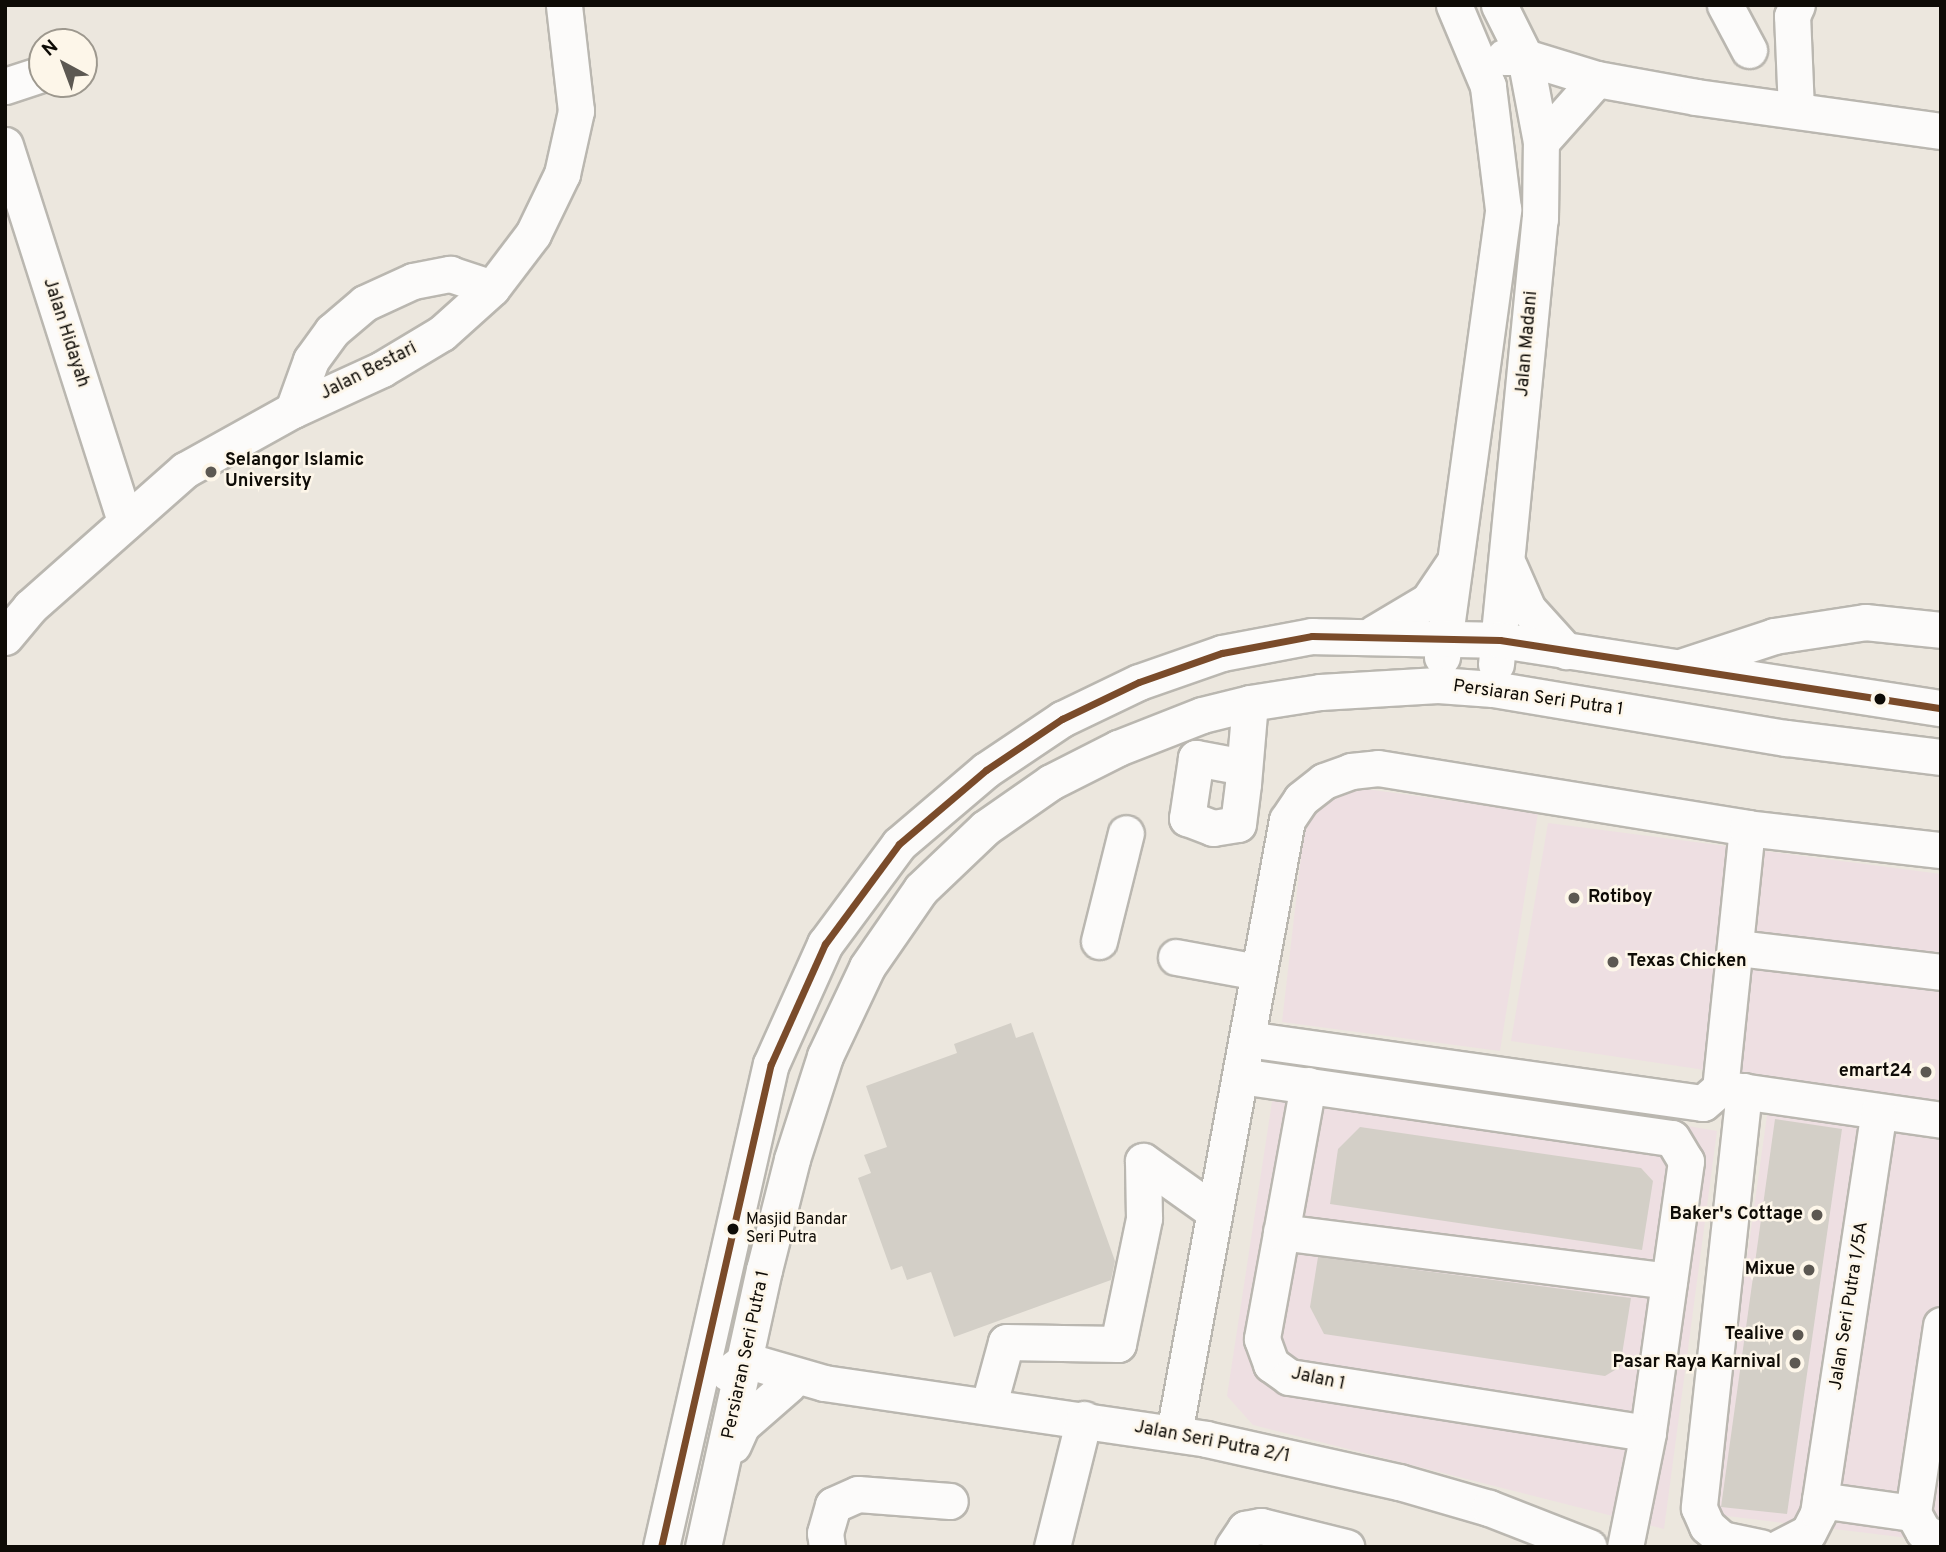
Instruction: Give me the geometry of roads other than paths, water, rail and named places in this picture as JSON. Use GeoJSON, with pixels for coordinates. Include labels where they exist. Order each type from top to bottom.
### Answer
{"type":"FeatureCollection","features":[{"type":"Feature","properties":{"kind":"street","name":"Jalan Bestari"},"geometry":{"type":"LineString","coordinates":[[5,638],[30,607],[185,470],[293,410],[382,369],[442,333],[492,288],[533,233],[562,174],[576,111],[564,5]]}},
{"type":"Feature","properties":{"kind":"street"},"geometry":{"type":"LineString","coordinates":[[1438,685],[1503,209],[1488,86],[1454,5]]}},
{"type":"Feature","properties":{"kind":"street","name":"Jalan Madani"},"geometry":{"type":"LineString","coordinates":[[1493,689],[1540,219],[1541,142],[1525,57],[1499,5]]}},
{"type":"Feature","properties":{"kind":"street"},"geometry":{"type":"LineString","coordinates":[[1725,5],[1749,50]]}},
{"type":"Feature","properties":{"kind":"street"},"geometry":{"type":"LineString","coordinates":[[1792,9],[1796,110]]}},
{"type":"Feature","properties":{"kind":"street"},"geometry":{"type":"LineString","coordinates":[[1476,56],[1525,57],[1597,79],[1941,131]]}},
{"type":"Feature","properties":{"kind":"street"},"geometry":{"type":"LineString","coordinates":[[5,86],[28,79]]}},
{"type":"Feature","properties":{"kind":"street"},"geometry":{"type":"LineString","coordinates":[[1541,142],[1597,79]]}},
{"type":"Feature","properties":{"kind":"street","name":"Jalan Hidayah"},"geometry":{"type":"LineString","coordinates":[[5,145],[125,522]]}},
{"type":"Feature","properties":{"kind":"street"},"geometry":{"type":"LineString","coordinates":[[293,410],[311,360],[332,331],[365,303],[413,281],[450,274],[492,288]]}},
{"type":"Feature","properties":{"kind":"street"},"geometry":{"type":"LineString","coordinates":[[1367,636],[1390,627],[1428,601],[1457,555]]}},
{"type":"Feature","properties":{"kind":"street"},"geometry":{"type":"LineString","coordinates":[[1507,559],[1528,609],[1566,651]]}},
{"type":"Feature","properties":{"kind":"street"},"geometry":{"type":"LineString","coordinates":[[1677,668],[1774,636],[1866,622],[1941,630]]}},
{"type":"Feature","properties":{"kind":"street"},"geometry":{"type":"LineString","coordinates":[[662,1547],[771,1064],[825,944],[899,844],[986,770],[1062,719],[1139,682],[1223,653],[1312,636],[1446,636],[1500,640],[1941,708]]}},
{"type":"Feature","properties":{"kind":"street","name":"Persiaran Seri Putra 1"},"geometry":{"type":"LineString","coordinates":[[703,1547],[723,1466],[740,1369],[764,1270],[792,1159],[825,1056],[867,967],[921,889],[985,828],[1051,782],[1118,748],[1202,715],[1250,703],[1320,692],[1438,685],[1493,689],[1787,738],[1941,757]]}},
{"type":"Feature","properties":{"kind":"street"},"geometry":{"type":"LineString","coordinates":[[1244,766],[1250,703]]}},
{"type":"Feature","properties":{"kind":"street"},"geometry":{"type":"LineString","coordinates":[[1174,1433],[1212,1210],[1240,1076],[1287,820],[1301,799],[1324,781],[1351,771],[1378,768],[1747,828],[1941,850]]}},
{"type":"Feature","properties":{"kind":"street"},"geometry":{"type":"LineString","coordinates":[[1747,828],[1737,948],[1732,1089],[1699,1508],[1707,1526],[1722,1539],[1761,1547]]}},
{"type":"Feature","properties":{"kind":"street"},"geometry":{"type":"LineString","coordinates":[[1099,941],[1126,833]]}},
{"type":"Feature","properties":{"kind":"street"},"geometry":{"type":"LineString","coordinates":[[1737,948],[1941,972]]}},
{"type":"Feature","properties":{"kind":"street"},"geometry":{"type":"LineString","coordinates":[[1175,957],[1258,972]]}},
{"type":"Feature","properties":{"kind":"street"},"geometry":{"type":"LineString","coordinates":[[1247,1039],[1703,1103],[1732,1089],[1941,1120]]}},
{"type":"Feature","properties":{"kind":"street"},"geometry":{"type":"LineString","coordinates":[[1240,1076],[1672,1138],[1686,1161],[1648,1433],[1625,1547]]}},
{"type":"Feature","properties":{"kind":"street","name":"Jalan 1"},"geometry":{"type":"LineString","coordinates":[[1308,1085],[1262,1339],[1270,1364],[1289,1377],[1648,1433]]}},
{"type":"Feature","properties":{"kind":"street","name":"Jalan Seri Putra 1/5A"},"geometry":{"type":"LineString","coordinates":[[1800,1542],[1821,1500],[1879,1112]]}},
{"type":"Feature","properties":{"kind":"street"},"geometry":{"type":"LineString","coordinates":[[989,1405],[1006,1342],[1118,1344],[1144,1218],[1143,1161],[1212,1210]]}},
{"type":"Feature","properties":{"kind":"street"},"geometry":{"type":"LineString","coordinates":[[662,1547],[683,1508],[713,1397],[740,1369],[722,1334],[739,1258],[736,1226]]}},
{"type":"Feature","properties":{"kind":"street"},"geometry":{"type":"LineString","coordinates":[[1281,1232],[1669,1281]]}},
{"type":"Feature","properties":{"kind":"street"},"geometry":{"type":"LineString","coordinates":[[723,1466],[742,1425],[790,1378],[773,1343],[764,1270]]}},
{"type":"Feature","properties":{"kind":"street"},"geometry":{"type":"LineString","coordinates":[[1941,1325],[1913,1513],[1923,1531],[1941,1542]]}},
{"type":"Feature","properties":{"kind":"street","name":"Jalan Seri Putra 2/1"},"geometry":{"type":"LineString","coordinates":[[740,1369],[1174,1433],[1399,1482],[1489,1508],[1589,1547]]}},
{"type":"Feature","properties":{"kind":"street"},"geometry":{"type":"LineString","coordinates":[[1052,1547],[1084,1419]]}},
{"type":"Feature","properties":{"kind":"street"},"geometry":{"type":"LineString","coordinates":[[827,1547],[825,1534],[834,1505],[858,1494],[950,1501]]}},
{"type":"Feature","properties":{"kind":"street"},"geometry":{"type":"LineString","coordinates":[[1821,1500],[1913,1513]]}},
{"type":"Feature","properties":{"kind":"street"},"geometry":{"type":"LineString","coordinates":[[1233,1547],[1244,1529],[1261,1526],[1346,1547]]}},
{"type":"Feature","properties":{"kind":"place","name":"Selangor Islamic University"},"geometry":{"type":"Point","coordinates":[211,472]}},
{"type":"Feature","properties":{"kind":"place","name":"Rotiboy"},"geometry":{"type":"Point","coordinates":[1574,898]}},
{"type":"Feature","properties":{"kind":"place","name":"Texas Chicken"},"geometry":{"type":"Point","coordinates":[1613,962]}},
{"type":"Feature","properties":{"kind":"place","name":"emart24"},"geometry":{"type":"Point","coordinates":[1926,1072]}},
{"type":"Feature","properties":{"kind":"place","name":"Baker's Cottage"},"geometry":{"type":"Point","coordinates":[1817,1215]}},
{"type":"Feature","properties":{"kind":"place","name":"Masjid Bandar Seri Putra"},"geometry":{"type":"Point","coordinates":[733,1229]}},
{"type":"Feature","properties":{"kind":"place","name":"Mixue"},"geometry":{"type":"Point","coordinates":[1809,1270]}},
{"type":"Feature","properties":{"kind":"place","name":"Tealive"},"geometry":{"type":"Point","coordinates":[1798,1335]}},
{"type":"Feature","properties":{"kind":"place","name":"Pasar Raya Karnival"},"geometry":{"type":"Point","coordinates":[1795,1363]}}]}
